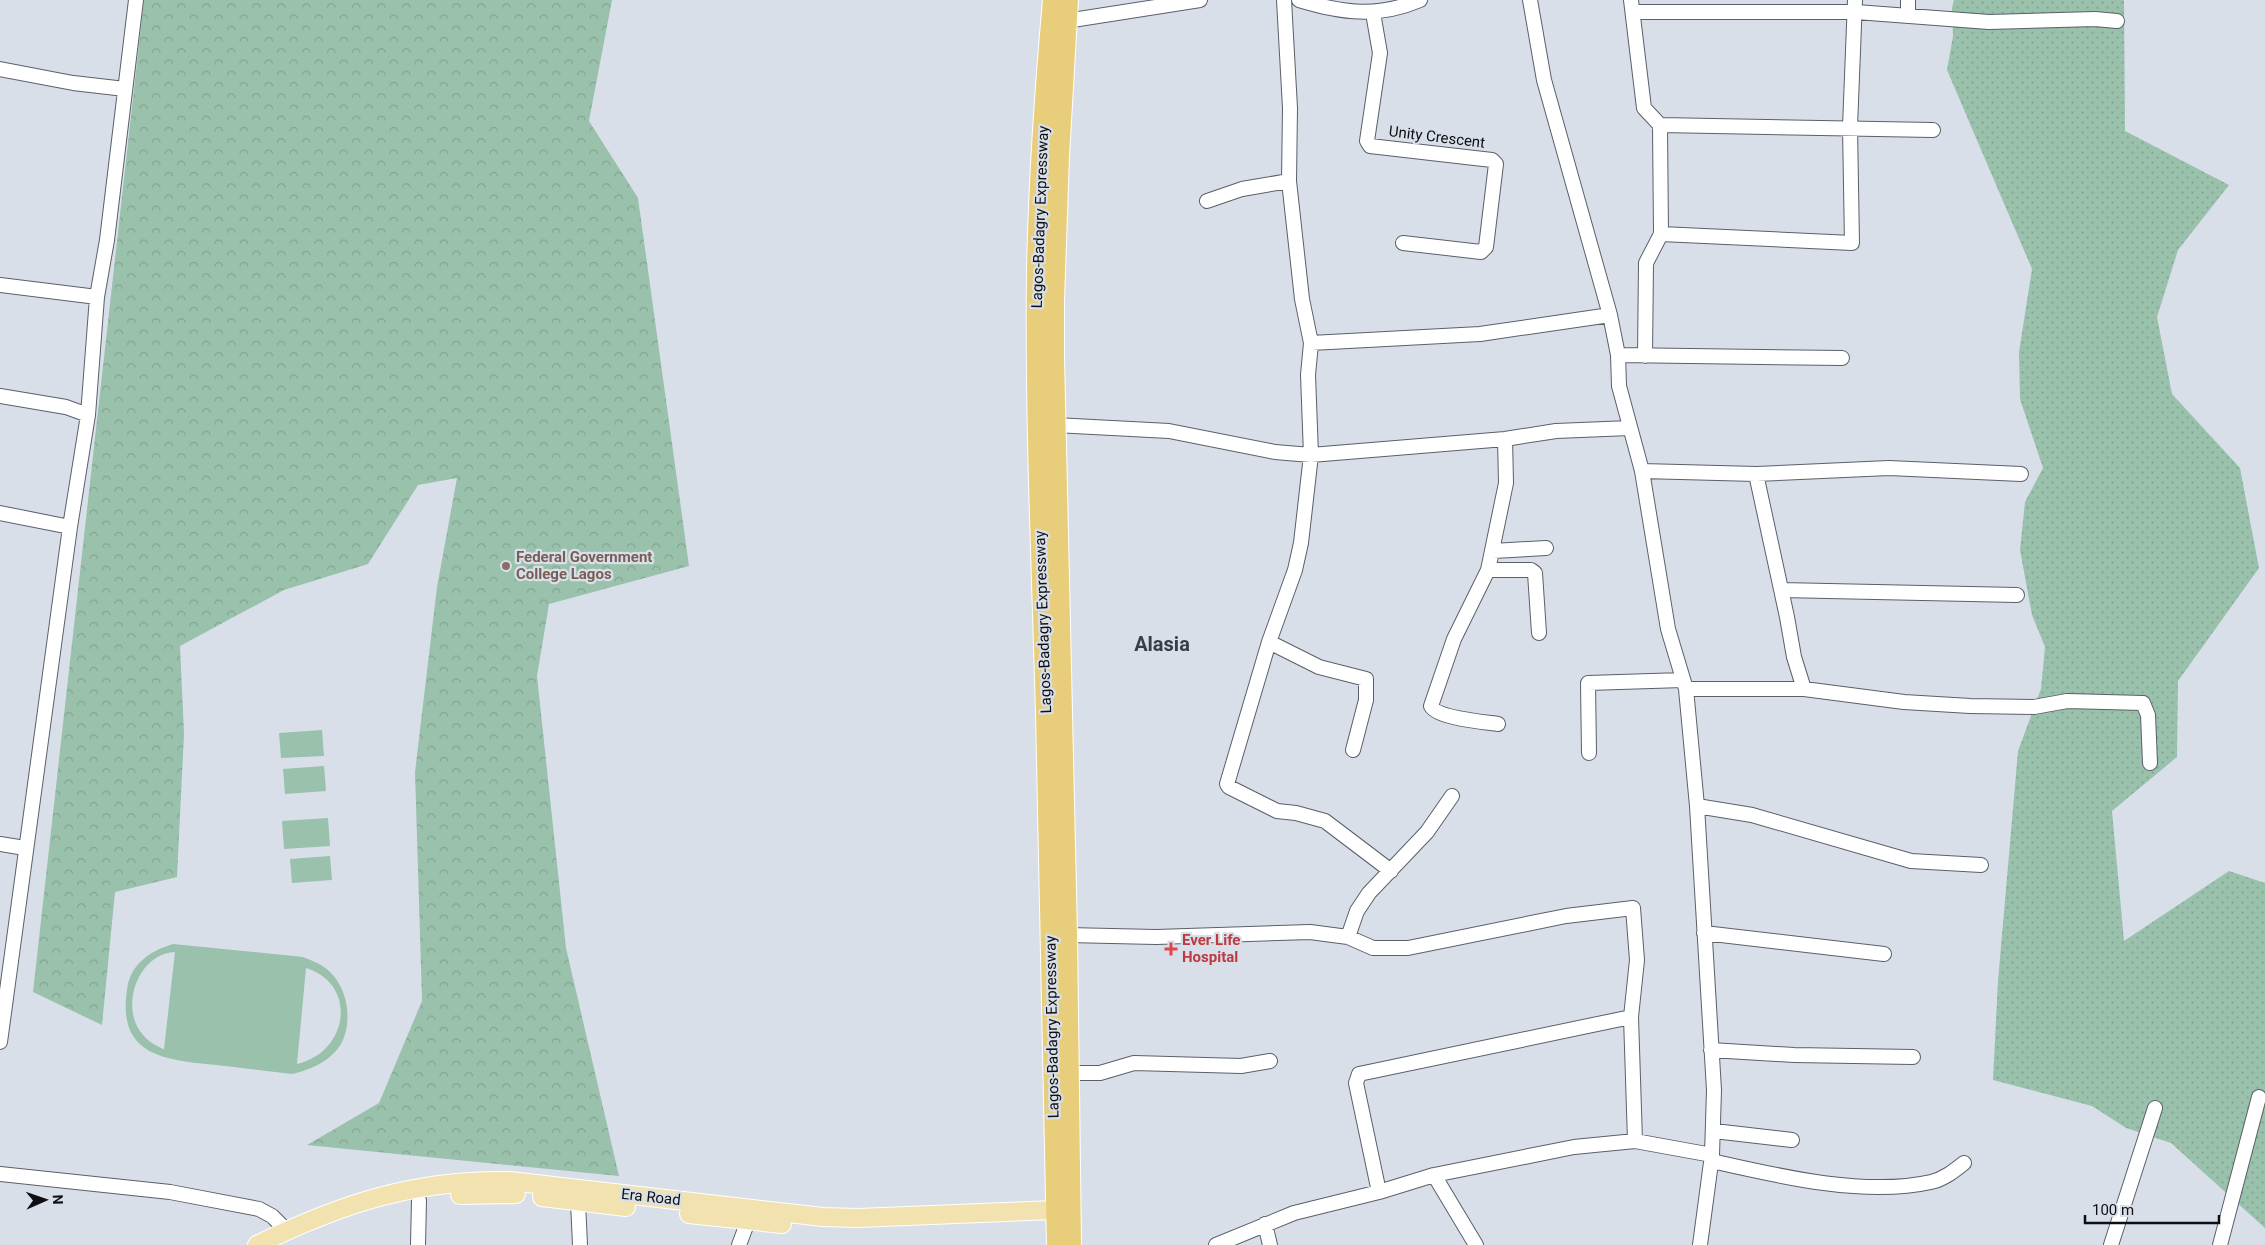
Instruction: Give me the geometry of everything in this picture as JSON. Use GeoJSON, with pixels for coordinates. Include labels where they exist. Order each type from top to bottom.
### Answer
{"type":"FeatureCollection","features":[{"type":"Feature","properties":{"kind":"highway","name":"Lagos-Badagry Expressway"},"geometry":{"type":"LineString","coordinates":[[1053,0],[1045,89],[1037,270],[1037,408],[1049,834],[1057,1245]]}},
{"type":"Feature","properties":{"kind":"highway","name":"Lagos-Badagry Expressway"},"geometry":{"type":"LineString","coordinates":[[1068,0],[1054,300],[1055,425],[1067,935],[1071,1245]]}},
{"type":"Feature","properties":{"kind":"main road","name":"Era Road"},"geometry":{"type":"LineString","coordinates":[[257,1245],[283,1238],[354,1209],[414,1189],[487,1181],[510,1181],[823,1217],[1056,1215]]}},
{"type":"Feature","properties":{"kind":"main road"},"geometry":{"type":"LineString","coordinates":[[354,1209],[375,1208],[450,1196],[509,1193],[748,1221],[856,1227],[1056,1215]]}},
{"type":"Feature","properties":{"kind":"street"},"geometry":{"type":"LineString","coordinates":[[0,1042],[70,527],[88,415],[97,297],[107,240],[136,0]]}},
{"type":"Feature","properties":{"kind":"street"},"geometry":{"type":"LineString","coordinates":[[1066,21],[1200,0]]}},
{"type":"Feature","properties":{"kind":"street"},"geometry":{"type":"LineString","coordinates":[[1284,0],[1290,108],[1289,181],[1302,299],[1311,343],[1308,375],[1312,455],[1301,543],[1295,570],[1269,642],[1227,780],[1229,786],[1277,811],[1296,813],[1325,821],[1391,871]]}},
{"type":"Feature","properties":{"kind":"street"},"geometry":{"type":"LineString","coordinates":[[1299,0],[1347,11],[1374,13],[1403,7],[1420,0]]}},
{"type":"Feature","properties":{"kind":"street"},"geometry":{"type":"LineString","coordinates":[[1530,0],[1544,80],[1610,316],[1618,355],[1619,386],[1642,471],[1668,629],[1685,684],[1697,806],[1714,1131],[1700,1245]]}},
{"type":"Feature","properties":{"kind":"street"},"geometry":{"type":"LineString","coordinates":[[1908,0],[1908,16]]}},
{"type":"Feature","properties":{"kind":"street"},"geometry":{"type":"LineString","coordinates":[[1645,356],[1646,263],[1661,234],[1660,125],[1644,108],[1632,6],[1855,6],[1908,16],[1988,22],[2095,19],[2117,21]]}},
{"type":"Feature","properties":{"kind":"street"},"geometry":{"type":"LineString","coordinates":[[1661,234],[1852,243],[1850,127],[1855,6]]}},
{"type":"Feature","properties":{"kind":"street","name":"Unity Crescent"},"geometry":{"type":"LineString","coordinates":[[1374,13],[1380,53],[1366,141],[1370,146],[1492,160],[1496,164],[1486,247],[1481,252],[1403,243]]}},
{"type":"Feature","properties":{"kind":"street"},"geometry":{"type":"LineString","coordinates":[[0,69],[125,89]]}},
{"type":"Feature","properties":{"kind":"street"},"geometry":{"type":"LineString","coordinates":[[1660,125],[1933,130]]}},
{"type":"Feature","properties":{"kind":"street"},"geometry":{"type":"LineString","coordinates":[[1207,201],[1242,189],[1289,181]]}},
{"type":"Feature","properties":{"kind":"street"},"geometry":{"type":"LineString","coordinates":[[0,285],[97,297]]}},
{"type":"Feature","properties":{"kind":"street"},"geometry":{"type":"LineString","coordinates":[[1311,343],[1480,334],[1610,316]]}},
{"type":"Feature","properties":{"kind":"street"},"geometry":{"type":"LineString","coordinates":[[1618,355],[1842,358]]}},
{"type":"Feature","properties":{"kind":"street"},"geometry":{"type":"LineString","coordinates":[[0,396],[66,407],[88,415]]}},
{"type":"Feature","properties":{"kind":"street"},"geometry":{"type":"LineString","coordinates":[[1055,425],[1169,431],[1275,452],[1312,455],[1505,439],[1556,431],[1630,428]]}},
{"type":"Feature","properties":{"kind":"street"},"geometry":{"type":"LineString","coordinates":[[1498,724],[1450,716],[1434,711],[1431,706],[1454,639],[1488,570],[1506,483],[1505,439]]}},
{"type":"Feature","properties":{"kind":"street"},"geometry":{"type":"LineString","coordinates":[[1642,471],[1756,474],[1888,468],[2021,474]]}},
{"type":"Feature","properties":{"kind":"street"},"geometry":{"type":"LineString","coordinates":[[1756,474],[1794,657],[1804,689]]}},
{"type":"Feature","properties":{"kind":"street"},"geometry":{"type":"LineString","coordinates":[[0,513],[70,527]]}},
{"type":"Feature","properties":{"kind":"street"},"geometry":{"type":"LineString","coordinates":[[1493,551],[1546,548]]}},
{"type":"Feature","properties":{"kind":"street"},"geometry":{"type":"LineString","coordinates":[[1488,570],[1531,570],[1535,573],[1537,577],[1539,633]]}},
{"type":"Feature","properties":{"kind":"street"},"geometry":{"type":"LineString","coordinates":[[1781,590],[2017,595]]}},
{"type":"Feature","properties":{"kind":"street"},"geometry":{"type":"LineString","coordinates":[[1269,642],[1319,667],[1366,680],[1366,700],[1353,750]]}},
{"type":"Feature","properties":{"kind":"street"},"geometry":{"type":"LineString","coordinates":[[1589,754],[1588,683],[1685,684],[1804,689],[1904,702],[1970,706],[2034,707],[2066,701],[2143,704],[2148,715],[2150,762]]}},
{"type":"Feature","properties":{"kind":"street"},"geometry":{"type":"LineString","coordinates":[[1348,937],[1356,910],[1369,893],[1428,832],[1452,796]]}},
{"type":"Feature","properties":{"kind":"street"},"geometry":{"type":"LineString","coordinates":[[1697,806],[1752,815],[1911,860],[1981,865]]}},
{"type":"Feature","properties":{"kind":"street"},"geometry":{"type":"LineString","coordinates":[[0,844],[25,848]]}},
{"type":"Feature","properties":{"kind":"street"},"geometry":{"type":"LineString","coordinates":[[1067,935],[1156,937],[1310,932],[1348,937],[1373,948],[1408,948],[1566,916],[1634,908],[1637,960],[1631,1017],[1635,1141]]}},
{"type":"Feature","properties":{"kind":"street"},"geometry":{"type":"LineString","coordinates":[[1704,934],[1884,954]]}},
{"type":"Feature","properties":{"kind":"street"},"geometry":{"type":"LineString","coordinates":[[1378,1192],[1356,1083],[1359,1074],[1631,1017]]}},
{"type":"Feature","properties":{"kind":"street"},"geometry":{"type":"LineString","coordinates":[[1711,1050],[1794,1055],[1913,1056]]}},
{"type":"Feature","properties":{"kind":"street"},"geometry":{"type":"LineString","coordinates":[[1068,1073],[1100,1073],[1134,1063],[1241,1066],[1270,1061]]}},
{"type":"Feature","properties":{"kind":"street"},"geometry":{"type":"LineString","coordinates":[[2220,1245],[2259,1097]]}},
{"type":"Feature","properties":{"kind":"street"},"geometry":{"type":"LineString","coordinates":[[2111,1245],[2155,1108]]}},
{"type":"Feature","properties":{"kind":"street"},"geometry":{"type":"LineString","coordinates":[[1714,1131],[1792,1140]]}},
{"type":"Feature","properties":{"kind":"street"},"geometry":{"type":"LineString","coordinates":[[1216,1245],[1294,1213],[1378,1192],[1434,1175],[1574,1147],[1635,1141],[1712,1158],[1769,1174],[1869,1188],[1932,1182],[1946,1177],[1964,1163]]}},
{"type":"Feature","properties":{"kind":"street"},"geometry":{"type":"LineString","coordinates":[[0,1174],[170,1192],[259,1209],[272,1216],[283,1238]]}},
{"type":"Feature","properties":{"kind":"street"},"geometry":{"type":"LineString","coordinates":[[1434,1175],[1476,1245]]}},
{"type":"Feature","properties":{"kind":"street"},"geometry":{"type":"LineString","coordinates":[[418,1245],[419,1200]]}},
{"type":"Feature","properties":{"kind":"street"},"geometry":{"type":"LineString","coordinates":[[578,1202],[580,1245]]}},
{"type":"Feature","properties":{"kind":"street"},"geometry":{"type":"LineString","coordinates":[[740,1245],[748,1221]]}},
{"type":"Feature","properties":{"kind":"street"},"geometry":{"type":"LineString","coordinates":[[1265,1224],[1270,1245]]}},
{"type":"Feature","properties":{"kind":"green space"},"geometry":{"type":"Polygon","coordinates":[[[144,0],[612,0],[589,121],[638,198],[689,566],[549,604],[537,676],[566,948],[619,1176],[307,1145],[379,1103],[422,1001],[415,772],[437,587],[457,478],[418,485],[368,564],[284,590],[180,646],[184,734],[177,877],[115,892],[102,1025],[33,992],[144,0]]]}},
{"type":"Feature","properties":{"kind":"green space"},"geometry":{"type":"Polygon","coordinates":[[[1954,0],[2124,0],[2125,131],[2229,185],[2178,250],[2157,317],[2172,394],[2240,468],[2259,568],[2178,681],[2177,757],[2112,811],[2124,941],[2229,871],[2265,883],[2265,1228],[2171,1143],[2126,1128],[2092,1106],[1993,1080],[1998,981],[2018,751],[2041,689],[2045,647],[2032,615],[2020,550],[2025,502],[2043,468],[2020,399],[2019,352],[2032,269],[1947,70],[1953,36],[1952,8],[1954,0]]]}},
{"type":"Feature","properties":{"kind":"green space"},"geometry":{"type":"Polygon","coordinates":[[[322,730],[324,756],[281,758],[279,733],[322,730]]]}},
{"type":"Feature","properties":{"kind":"green space"},"geometry":{"type":"Polygon","coordinates":[[[324,766],[326,791],[285,794],[283,769],[324,766]]]}},
{"type":"Feature","properties":{"kind":"green space"},"geometry":{"type":"Polygon","coordinates":[[[328,818],[330,846],[284,849],[282,821],[328,818]]]}},
{"type":"Feature","properties":{"kind":"green space"},"geometry":{"type":"Polygon","coordinates":[[[330,856],[332,880],[292,883],[290,859],[330,856]]]}},
{"type":"Feature","properties":{"kind":"green space"},"geometry":{"type":"Polygon","coordinates":[[[173,944],[303,957],[321,965],[336,979],[345,996],[348,1016],[345,1035],[341,1044],[332,1055],[320,1064],[292,1074],[179,1060],[149,1050],[137,1041],[130,1029],[126,1012],[127,990],[132,973],[142,960],[173,944]],[[175,952],[162,955],[151,962],[142,972],[136,984],[133,998],[133,1012],[136,1025],[146,1038],[163,1049],[164,1049],[175,952]],[[306,968],[297,1064],[314,1057],[328,1046],[336,1033],[340,1018],[340,1002],[334,988],[323,976],[306,968]]]}},
{"type":"Feature","properties":{"kind":"place","name":"Federal Government College Lagos"},"geometry":{"type":"Point","coordinates":[506,566]}},
{"type":"Feature","properties":{"kind":"place","name":"Ever Life Hospital"},"geometry":{"type":"Point","coordinates":[1171,949]}},
{"type":"Feature","properties":{"kind":"district","name":"Alasia"},"geometry":{"type":"Point","coordinates":[1162,644]}}]}
